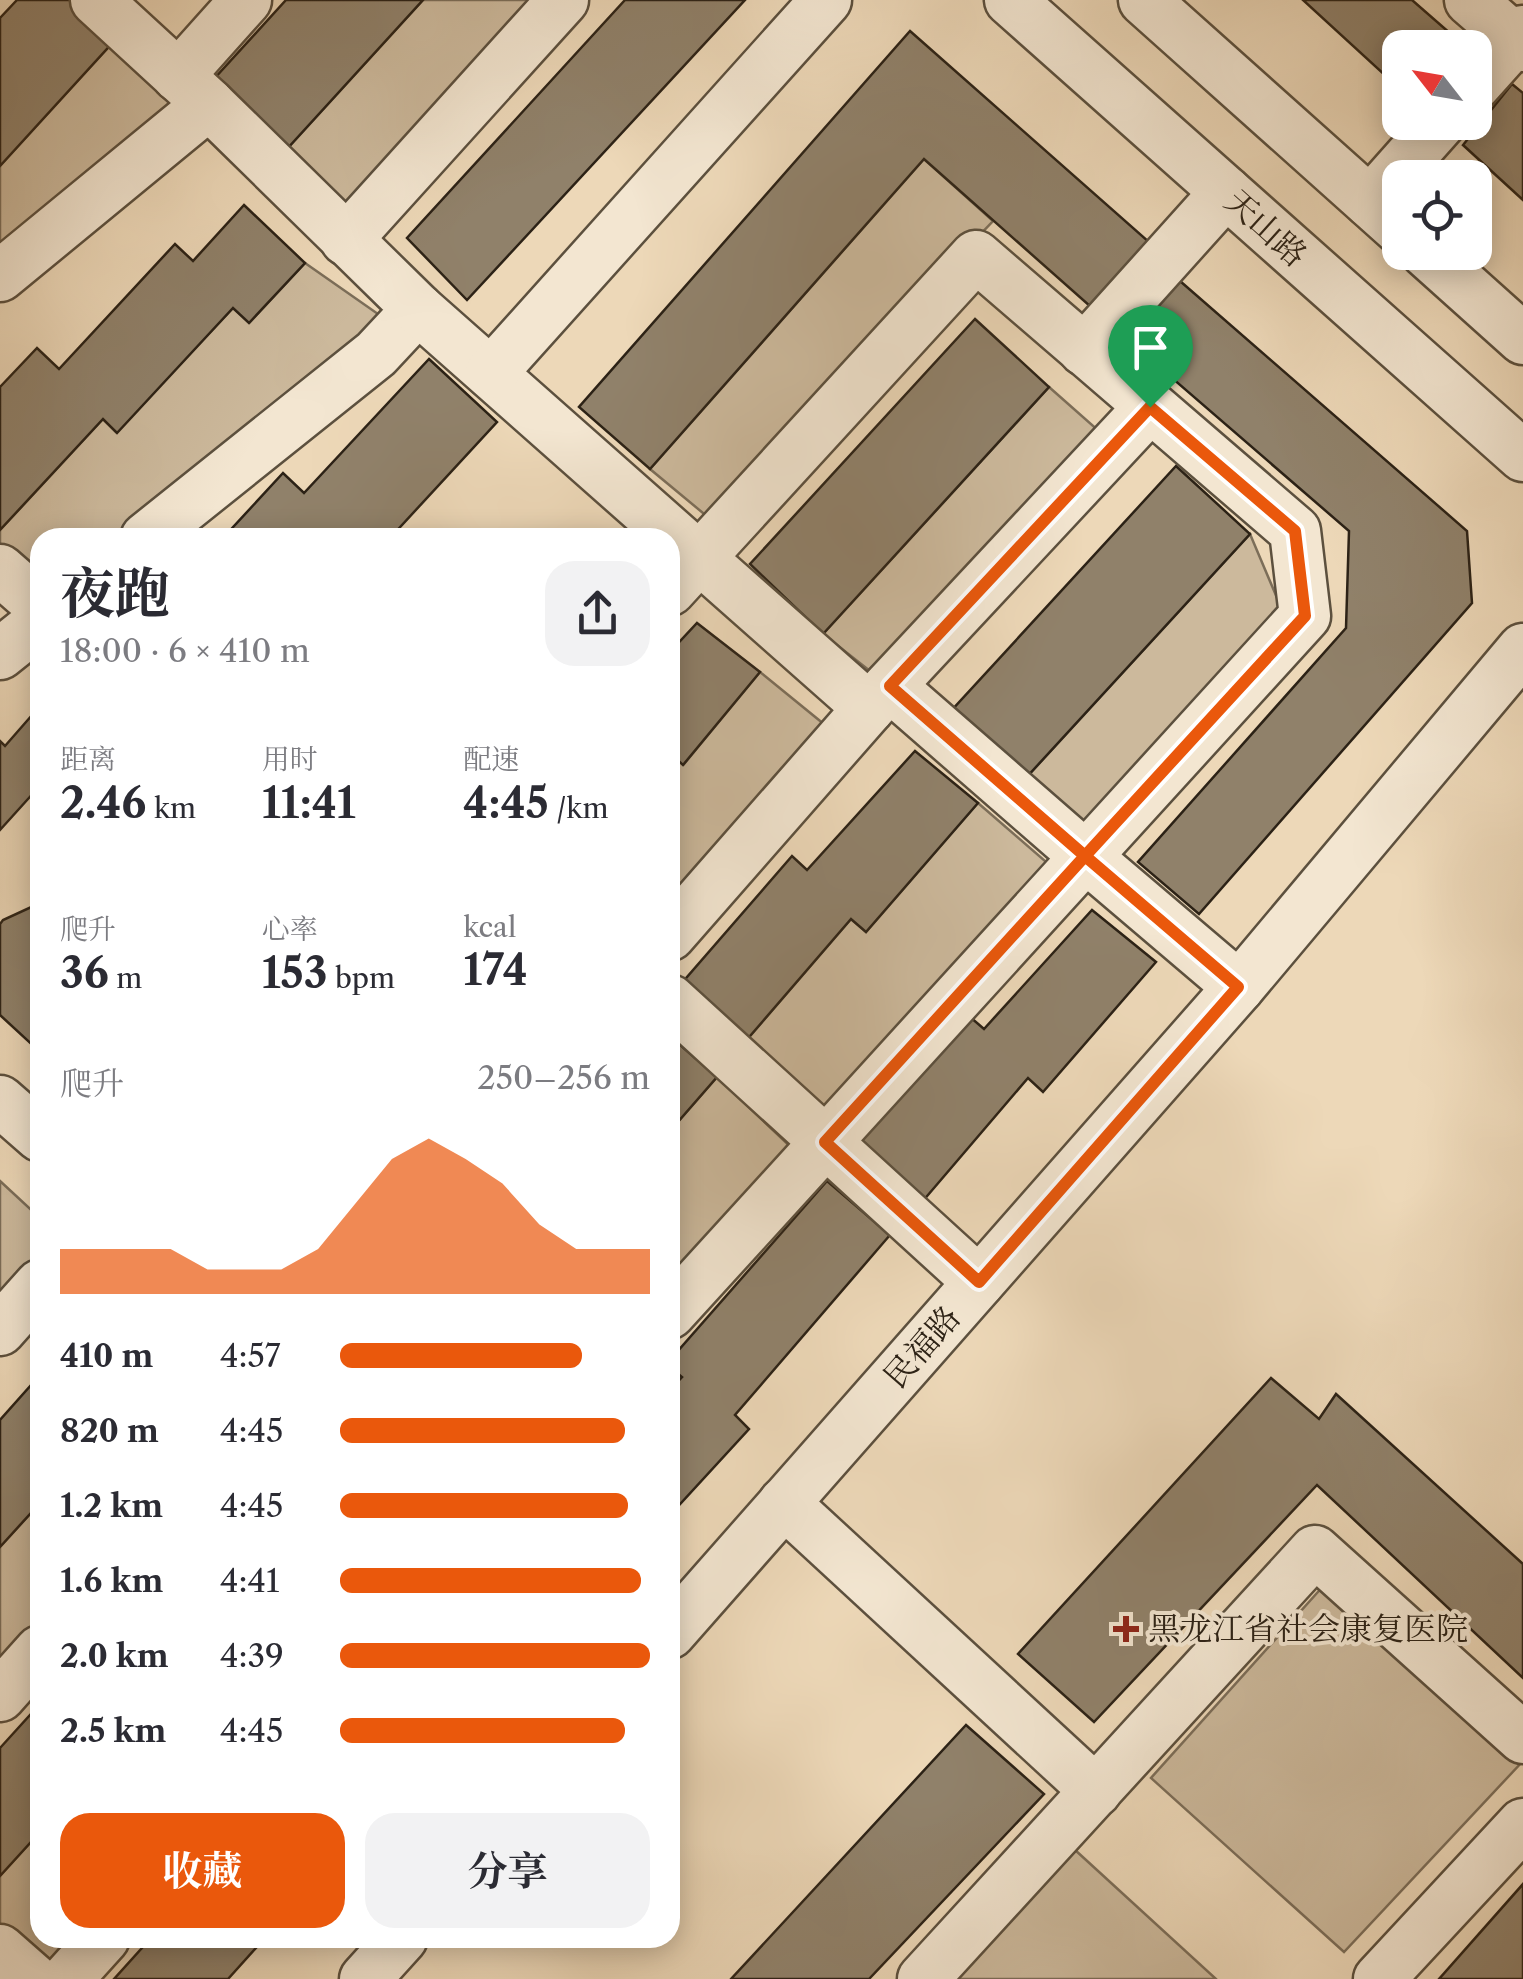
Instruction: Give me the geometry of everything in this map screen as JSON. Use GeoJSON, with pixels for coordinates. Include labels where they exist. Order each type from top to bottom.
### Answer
{"type":"FeatureCollection","features":[{"type":"Feature","properties":{"kind":"street"},"geometry":{"type":"LineString","coordinates":[[96,0],[194,90],[418,310],[490,373],[640,528]]}},
{"type":"Feature","properties":{"kind":"street"},"geometry":{"type":"LineString","coordinates":[[0,276],[194,90],[246,0]]}},
{"type":"Feature","properties":{"kind":"street"},"geometry":{"type":"LineString","coordinates":[[346,240],[562,0]]}},
{"type":"Feature","properties":{"kind":"street"},"geometry":{"type":"LineString","coordinates":[[490,373],[826,0]]}},
{"type":"Feature","properties":{"kind":"street","name":"天山路"},"geometry":{"type":"LineString","coordinates":[[1010,0],[1523,456]]}},
{"type":"Feature","properties":{"kind":"street"},"geometry":{"type":"LineString","coordinates":[[1144,0],[1382,213]]}},
{"type":"Feature","properties":{"kind":"street"},"geometry":{"type":"LineString","coordinates":[[1470,0],[1520,39],[1492,68]]}},
{"type":"Feature","properties":{"kind":"street"},"geometry":{"type":"LineString","coordinates":[[1084,350],[1226,192]]}},
{"type":"Feature","properties":{"kind":"street"},"geometry":{"type":"LineString","coordinates":[[680,1303],[1085,856],[1305,616],[1295,531],[976,256],[685,574],[880,697],[1085,856],[1238,987]]}},
{"type":"Feature","properties":{"kind":"street"},"geometry":{"type":"LineString","coordinates":[[1446,270],[1523,340]]}},
{"type":"Feature","properties":{"kind":"street"},"geometry":{"type":"LineString","coordinates":[[158,528],[376,354],[418,310]]}},
{"type":"Feature","properties":{"kind":"street"},"geometry":{"type":"LineString","coordinates":[[680,923],[880,697],[1150,407]]}},
{"type":"Feature","properties":{"kind":"street"},"geometry":{"type":"LineString","coordinates":[[0,570],[30,597]]}},
{"type":"Feature","properties":{"kind":"street"},"geometry":{"type":"LineString","coordinates":[[0,654],[30,630]]}},
{"type":"Feature","properties":{"kind":"street","name":"民福路"},"geometry":{"type":"LineString","coordinates":[[680,1622],[1238,987],[1523,650]]}},
{"type":"Feature","properties":{"kind":"street"},"geometry":{"type":"LineString","coordinates":[[680,1009],[979,1282]]}},
{"type":"Feature","properties":{"kind":"street"},"geometry":{"type":"LineString","coordinates":[[0,1101],[30,1127]]}},
{"type":"Feature","properties":{"kind":"street"},"geometry":{"type":"LineString","coordinates":[[0,1330],[30,1296]]}},
{"type":"Feature","properties":{"kind":"street"},"geometry":{"type":"LineString","coordinates":[[784,1503],[1096,1791]]}},
{"type":"Feature","properties":{"kind":"street"},"geometry":{"type":"LineString","coordinates":[[924,1979],[1315,1551],[1523,1738]]}},
{"type":"Feature","properties":{"kind":"street"},"geometry":{"type":"LineString","coordinates":[[0,1696],[30,1662]]}},
{"type":"Feature","properties":{"kind":"street"},"geometry":{"type":"LineString","coordinates":[[1379,1979],[1523,1824]]}},
{"type":"Feature","properties":{"kind":"street"},"geometry":{"type":"LineString","coordinates":[[66,1979],[95,1948]]}},
{"type":"Feature","properties":{"kind":"street"},"geometry":{"type":"LineString","coordinates":[[365,1979],[393,1948]]}},
{"type":"Feature","properties":{"kind":"street"},"geometry":{"type":"LineString","coordinates":[[0,1950],[33,1979]]}},
{"type":"Feature","properties":{"kind":"shaded area"},"geometry":{"type":"Polygon","coordinates":[[[423,0],[542,0],[349,206],[286,150],[423,0]]]}},
{"type":"Feature","properties":{"kind":"shaded area"},"geometry":{"type":"Polygon","coordinates":[[[115,40],[177,106],[0,249],[0,166],[115,40]]]}},
{"type":"Feature","properties":{"kind":"shaded area"},"geometry":{"type":"Polygon","coordinates":[[[924,159],[993,221],[709,518],[650,469],[924,159]]]}},
{"type":"Feature","properties":{"kind":"shaded area"},"geometry":{"type":"Polygon","coordinates":[[[305,263],[378,314],[361,339],[126,528],[30,528],[30,575],[0,550],[0,530],[103,419],[116,432],[233,308],[250,322],[305,263]]]}},
{"type":"Feature","properties":{"kind":"shaded area"},"geometry":{"type":"Polygon","coordinates":[[[1049,387],[1100,432],[870,671],[823,634],[1049,387]]]}},
{"type":"Feature","properties":{"kind":"shaded area"},"geometry":{"type":"Polygon","coordinates":[[[1250,534],[1286,619],[1082,832],[1024,780],[1250,534]]]}},
{"type":"Feature","properties":{"kind":"shaded area"},"geometry":{"type":"Polygon","coordinates":[[[760,672],[825,725],[680,889],[680,761],[684,764],[760,672]]]}},
{"type":"Feature","properties":{"kind":"shaded area"},"geometry":{"type":"Polygon","coordinates":[[[978,803],[1052,867],[824,1114],[744,1043],[851,919],[866,932],[978,803]]]}},
{"type":"Feature","properties":{"kind":"shaded area"},"geometry":{"type":"Polygon","coordinates":[[[717,1077],[795,1151],[680,1276],[680,1120],[717,1077]]]}},
{"type":"Feature","properties":{"kind":"shaded area"},"geometry":{"type":"Polygon","coordinates":[[[0,1181],[30,1209],[30,1280],[0,1313],[0,1181]]]}},
{"type":"Feature","properties":{"kind":"shaded area"},"geometry":{"type":"Polygon","coordinates":[[[30,1514],[30,1636],[0,1670],[0,1547],[30,1514]]]}},
{"type":"Feature","properties":{"kind":"shaded area"},"geometry":{"type":"Polygon","coordinates":[[[1326,1583],[1523,1761],[1344,1952],[1151,1778],[1326,1583]]]}},
{"type":"Feature","properties":{"kind":"shaded area"},"geometry":{"type":"Polygon","coordinates":[[[30,1843],[30,1948],[67,1948],[48,1969],[0,1927],[0,1876],[30,1843]]]}},
{"type":"Feature","properties":{"kind":"shaded area"},"geometry":{"type":"Polygon","coordinates":[[[1074,1849],[1216,1979],[957,1979],[1074,1849]]]}},
{"type":"Feature","properties":{"kind":"building"},"geometry":{"type":"Polygon","coordinates":[[[17,0],[71,0],[115,40],[0,166],[0,18],[17,0]]]}},
{"type":"Feature","properties":{"kind":"building"},"geometry":{"type":"Polygon","coordinates":[[[286,0],[423,0],[286,150],[213,80],[286,0]]]}},
{"type":"Feature","properties":{"kind":"building"},"geometry":{"type":"Polygon","coordinates":[[[625,0],[745,0],[467,300],[407,238],[625,0]]]}},
{"type":"Feature","properties":{"kind":"building"},"geometry":{"type":"Polygon","coordinates":[[[1303,0],[1412,0],[1446,30],[1382,30],[1382,72],[1303,0]]]}},
{"type":"Feature","properties":{"kind":"building"},"geometry":{"type":"Polygon","coordinates":[[[910,31],[1149,242],[1091,307],[924,159],[650,469],[579,407],[910,31]]]}},
{"type":"Feature","properties":{"kind":"building"},"geometry":{"type":"Polygon","coordinates":[[[1512,84],[1523,93],[1523,200],[1492,172],[1492,160],[1479,160],[1463,145],[1467,140],[1492,140],[1492,109],[1512,84]]]}},
{"type":"Feature","properties":{"kind":"building"},"geometry":{"type":"Polygon","coordinates":[[[244,205],[305,263],[249,323],[233,308],[117,433],[103,419],[0,530],[0,387],[37,348],[59,369],[175,244],[193,261],[244,205]]]}},
{"type":"Feature","properties":{"kind":"building"},"geometry":{"type":"Polygon","coordinates":[[[1180,281],[1467,531],[1472,603],[1199,914],[1138,862],[1346,628],[1349,531],[1128,340],[1180,281]]]}},
{"type":"Feature","properties":{"kind":"building"},"geometry":{"type":"Polygon","coordinates":[[[975,319],[1049,387],[823,634],[750,564],[975,319]]]}},
{"type":"Feature","properties":{"kind":"building"},"geometry":{"type":"Polygon","coordinates":[[[429,359],[497,422],[399,528],[232,528],[283,473],[304,493],[429,359]]]}},
{"type":"Feature","properties":{"kind":"building"},"geometry":{"type":"Polygon","coordinates":[[[1176,466],[1250,534],[1024,780],[951,711],[1176,466]]]}},
{"type":"Feature","properties":{"kind":"building"},"geometry":{"type":"Polygon","coordinates":[[[697,623],[760,672],[683,765],[680,762],[680,641],[697,623]]]}},
{"type":"Feature","properties":{"kind":"building"},"geometry":{"type":"Polygon","coordinates":[[[30,717],[30,797],[0,830],[0,741],[5,746],[30,717]]]}},
{"type":"Feature","properties":{"kind":"building"},"geometry":{"type":"Polygon","coordinates":[[[915,751],[978,803],[866,932],[851,919],[744,1043],[681,984],[792,856],[807,870],[915,751]]]}},
{"type":"Feature","properties":{"kind":"building"},"geometry":{"type":"Polygon","coordinates":[[[30,908],[30,1043],[0,1015],[3,920],[30,908]]]}},
{"type":"Feature","properties":{"kind":"building"},"geometry":{"type":"Polygon","coordinates":[[[1092,910],[1156,962],[1043,1092],[1028,1078],[922,1202],[859,1143],[969,1016],[984,1029],[1092,910]]]}},
{"type":"Feature","properties":{"kind":"building"},"geometry":{"type":"Polygon","coordinates":[[[680,1045],[717,1077],[680,1120],[680,1045]]]}},
{"type":"Feature","properties":{"kind":"building"},"geometry":{"type":"Polygon","coordinates":[[[827,1181],[890,1235],[735,1415],[749,1429],[680,1504],[680,1349],[827,1181]]]}},
{"type":"Feature","properties":{"kind":"building"},"geometry":{"type":"Polygon","coordinates":[[[1271,1378],[1319,1419],[1336,1394],[1523,1564],[1523,1678],[1317,1485],[1094,1722],[1018,1654],[1271,1378]]]}},
{"type":"Feature","properties":{"kind":"building"},"geometry":{"type":"Polygon","coordinates":[[[30,1386],[30,1514],[0,1547],[0,1420],[30,1386]]]}},
{"type":"Feature","properties":{"kind":"building"},"geometry":{"type":"Polygon","coordinates":[[[30,1715],[30,1843],[0,1876],[0,1748],[30,1715]]]}},
{"type":"Feature","properties":{"kind":"building"},"geometry":{"type":"Polygon","coordinates":[[[966,1725],[1044,1794],[869,1979],[731,1979],[966,1725]]]}},
{"type":"Feature","properties":{"kind":"building"},"geometry":{"type":"Polygon","coordinates":[[[1523,1884],[1523,1979],[1439,1979],[1523,1884]]]}},
{"type":"Feature","properties":{"kind":"building"},"geometry":{"type":"Polygon","coordinates":[[[142,1948],[256,1948],[228,1979],[114,1979],[142,1948]]]}},
{"type":"Feature","properties":{"kind":"place","name":"黑龙江省社会康复医院"},"geometry":{"type":"Point","coordinates":[1126,1629]}},
{"type":"Feature","properties":{"kind":"route"},"geometry":{"type":"LineString","coordinates":[[1150,407],[890,686],[1085,856],[825,1142],[979,1282],[1238,987],[1085,856],[1305,616],[1295,531],[1150,407]]}}]}
